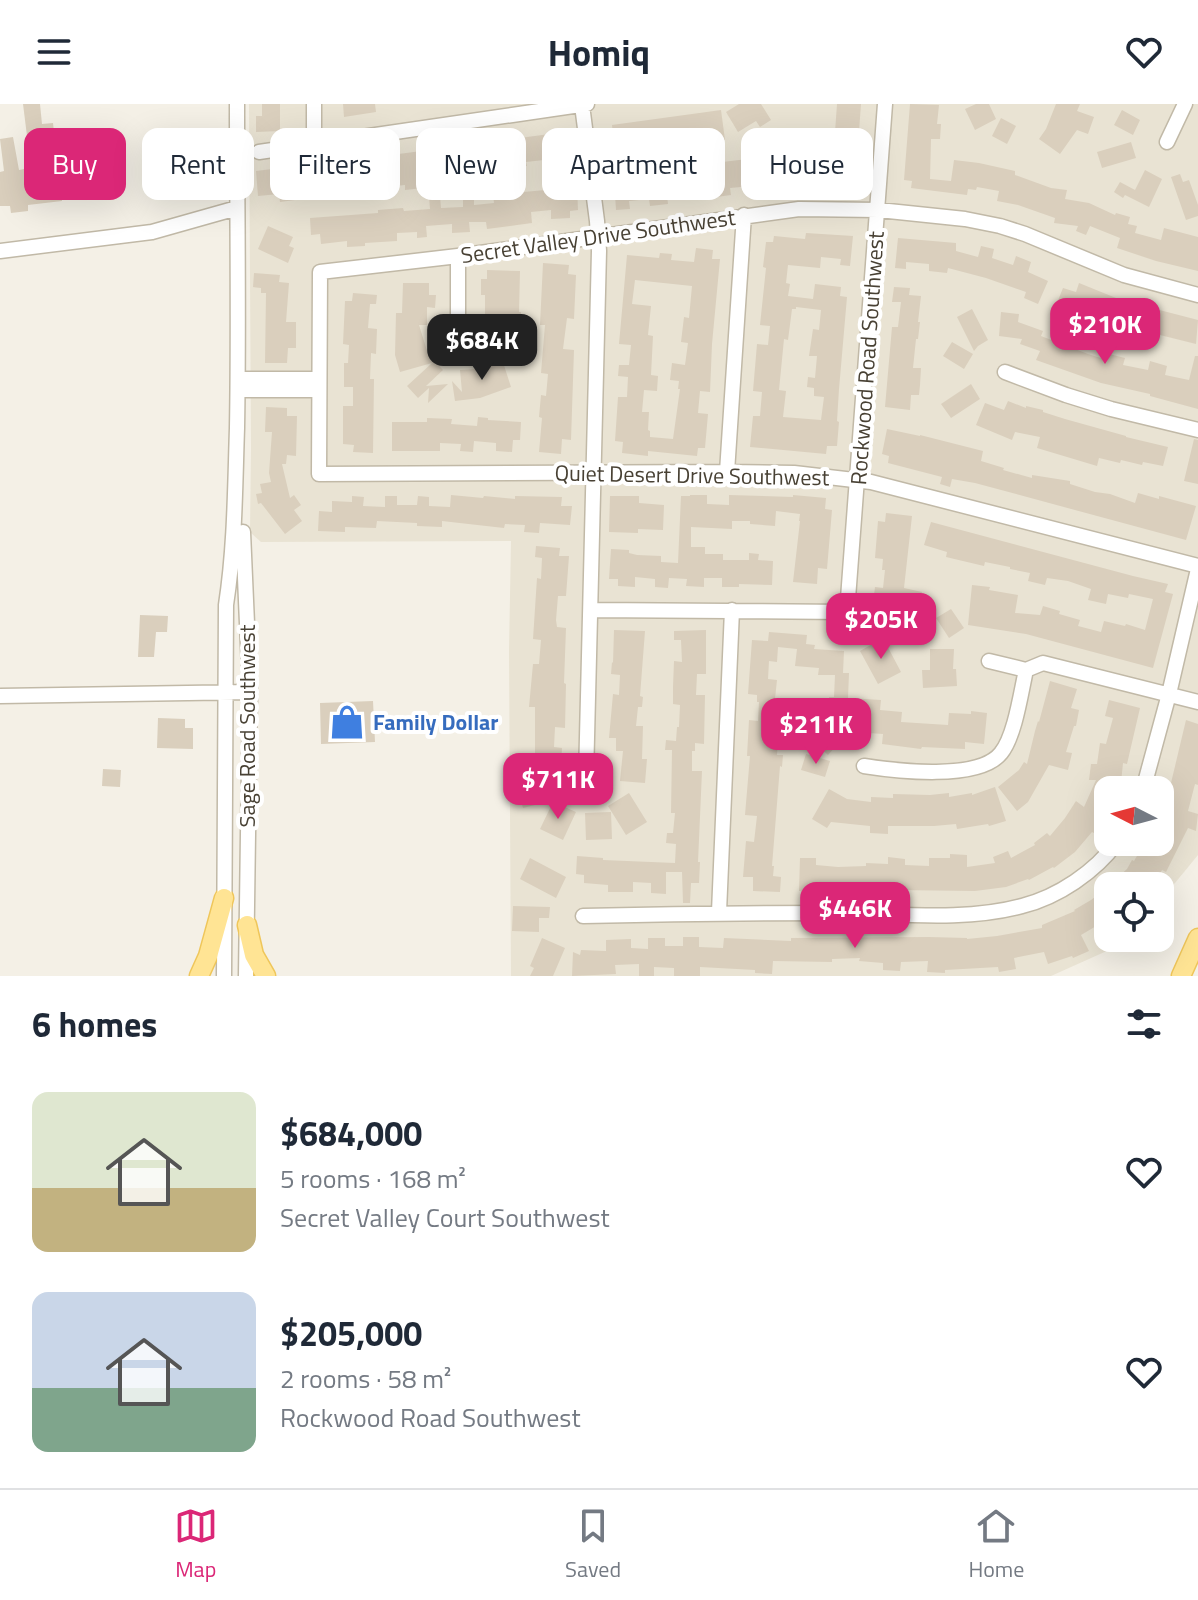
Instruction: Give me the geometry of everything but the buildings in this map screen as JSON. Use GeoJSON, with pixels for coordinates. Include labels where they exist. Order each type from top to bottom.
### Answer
{"type":"FeatureCollection","features":[{"type":"Feature","properties":{"kind":"main road"},"geometry":{"type":"LineString","coordinates":[[199,976],[208,956],[224,898]]}},
{"type":"Feature","properties":{"kind":"main road"},"geometry":{"type":"LineString","coordinates":[[247,925],[254,955],[266,976]]}},
{"type":"Feature","properties":{"kind":"main road"},"geometry":{"type":"LineString","coordinates":[[1181,976],[1198,938]]}},
{"type":"Feature","properties":{"kind":"main road"},"geometry":{"type":"LineString","coordinates":[[1191,976],[1198,948]]}},
{"type":"Feature","properties":{"kind":"street","name":"Sage Road Southwest"},"geometry":{"type":"LineString","coordinates":[[224,976],[226,605],[233,555],[238,385],[237,104]]}},
{"type":"Feature","properties":{"kind":"street"},"geometry":{"type":"LineString","coordinates":[[314,104],[314,128]]}},
{"type":"Feature","properties":{"kind":"street"},"geometry":{"type":"LineString","coordinates":[[400,131],[584,104],[599,236],[586,778]]}},
{"type":"Feature","properties":{"kind":"street","name":"Rockwood Road Southwest"},"geometry":{"type":"LineString","coordinates":[[732,610],[847,612],[885,104]]}},
{"type":"Feature","properties":{"kind":"street"},"geometry":{"type":"LineString","coordinates":[[1167,142],[1185,104]]}},
{"type":"Feature","properties":{"kind":"street"},"geometry":{"type":"LineString","coordinates":[[259,152],[270,150]]}},
{"type":"Feature","properties":{"kind":"street"},"geometry":{"type":"LineString","coordinates":[[0,251],[152,232],[237,208]]}},
{"type":"Feature","properties":{"kind":"street","name":"Secret Valley Drive Southwest"},"geometry":{"type":"LineString","coordinates":[[319,385],[320,272],[799,209],[879,210],[1000,226],[1124,275],[1198,295]]}},
{"type":"Feature","properties":{"kind":"street"},"geometry":{"type":"LineString","coordinates":[[727,472],[744,215]]}},
{"type":"Feature","properties":{"kind":"street"},"geometry":{"type":"LineString","coordinates":[[458,256],[458,336]]}},
{"type":"Feature","properties":{"kind":"street"},"geometry":{"type":"LineString","coordinates":[[1005,372],[1111,409],[1198,430]]}},
{"type":"Feature","properties":{"kind":"street"},"geometry":{"type":"LineString","coordinates":[[238,385],[319,385]]}},
{"type":"Feature","properties":{"kind":"street","name":"Quiet Desert Drive Southwest"},"geometry":{"type":"LineString","coordinates":[[319,385],[319,474],[794,473],[858,480],[900,489],[1198,567]]}},
{"type":"Feature","properties":{"kind":"street","name":"Sage Road Southwest"},"geometry":{"type":"LineString","coordinates":[[236,478],[242,484],[250,692],[246,976]]}},
{"type":"Feature","properties":{"kind":"street"},"geometry":{"type":"LineString","coordinates":[[1147,776],[1198,567]]}},
{"type":"Feature","properties":{"kind":"street"},"geometry":{"type":"LineString","coordinates":[[592,610],[732,610],[719,912]]}},
{"type":"Feature","properties":{"kind":"street"},"geometry":{"type":"LineString","coordinates":[[989,661],[1026,670],[1043,663],[1198,702]]}},
{"type":"Feature","properties":{"kind":"street"},"geometry":{"type":"LineString","coordinates":[[864,766],[892,770],[956,771],[987,764],[1001,754],[1009,738],[1026,670]]}},
{"type":"Feature","properties":{"kind":"street"},"geometry":{"type":"LineString","coordinates":[[0,696],[250,692]]}},
{"type":"Feature","properties":{"kind":"street"},"geometry":{"type":"LineString","coordinates":[[583,916],[719,912],[997,912],[1048,898],[1104,856]]}},
{"type":"Feature","properties":{"kind":"shaded area"},"geometry":{"type":"Polygon","coordinates":[[[249,104],[1198,104],[1198,855],[1174,884],[1174,872],[1094,872],[1094,952],[1105,952],[1051,976],[511,976],[511,541],[261,542],[250,532],[250,200],[254,200],[254,128],[249,128],[249,104]]]}},
{"type":"Feature","properties":{"kind":"place","name":"Family Dollar"},"geometry":{"type":"Point","coordinates":[347,722]}}]}
